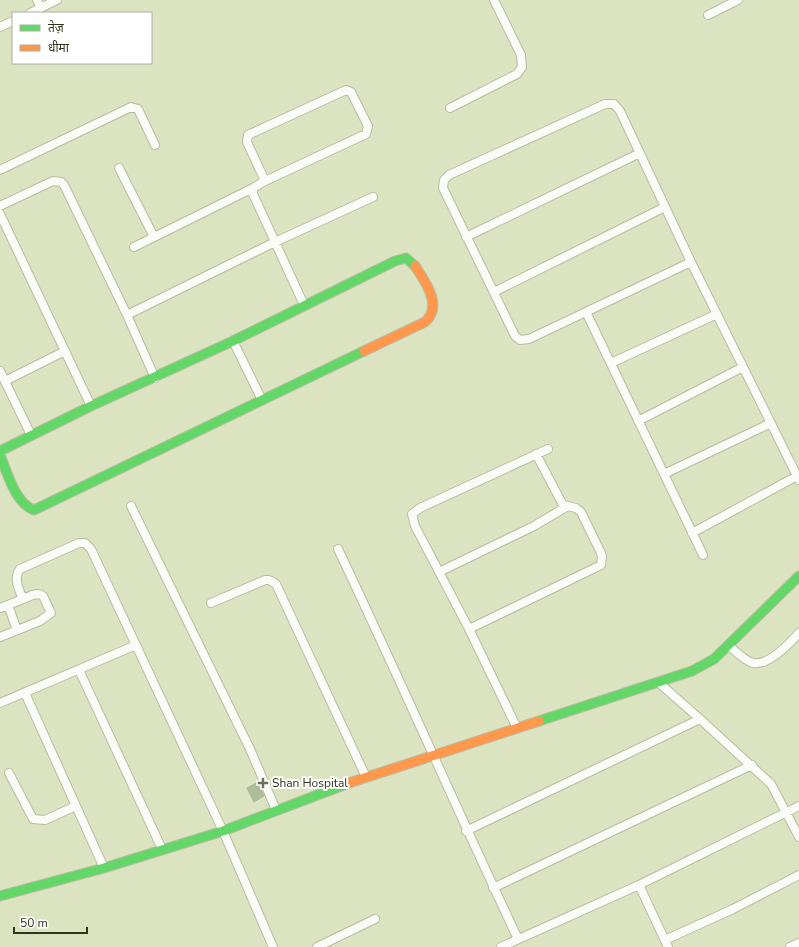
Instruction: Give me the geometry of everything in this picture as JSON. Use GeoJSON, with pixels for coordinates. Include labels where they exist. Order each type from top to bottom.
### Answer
{"type":"FeatureCollection","features":[{"type":"Feature","properties":{"kind":"street"},"geometry":{"type":"LineString","coordinates":[[37,0],[41,8]]}},
{"type":"Feature","properties":{"kind":"street"},"geometry":{"type":"LineString","coordinates":[[32,12],[57,0]]}},
{"type":"Feature","properties":{"kind":"street"},"geometry":{"type":"LineString","coordinates":[[450,108],[517,74],[522,67],[521,55],[494,0]]}},
{"type":"Feature","properties":{"kind":"street"},"geometry":{"type":"LineString","coordinates":[[708,15],[738,0]]}},
{"type":"Feature","properties":{"kind":"street"},"geometry":{"type":"LineString","coordinates":[[0,27],[12,21]]}},
{"type":"Feature","properties":{"kind":"street"},"geometry":{"type":"LineString","coordinates":[[134,247],[265,181],[366,134],[368,126],[351,92],[346,90],[248,135],[247,142],[265,181]]}},
{"type":"Feature","properties":{"kind":"street"},"geometry":{"type":"LineString","coordinates":[[691,262],[529,339],[520,340],[515,336],[466,237],[443,188],[444,180],[449,176],[610,103],[617,107],[691,262],[798,478],[692,532]]}},
{"type":"Feature","properties":{"kind":"street"},"geometry":{"type":"LineString","coordinates":[[0,170],[131,107],[138,110],[155,145]]}},
{"type":"Feature","properties":{"kind":"street"},"geometry":{"type":"LineString","coordinates":[[466,237],[640,153]]}},
{"type":"Feature","properties":{"kind":"street"},"geometry":{"type":"LineString","coordinates":[[119,168],[154,237]]}},
{"type":"Feature","properties":{"kind":"street"},"geometry":{"type":"LineString","coordinates":[[0,206],[52,181],[61,182],[64,185],[127,315],[154,378]]}},
{"type":"Feature","properties":{"kind":"street"},"geometry":{"type":"LineString","coordinates":[[253,188],[253,194],[304,305]]}},
{"type":"Feature","properties":{"kind":"street"},"geometry":{"type":"LineString","coordinates":[[127,315],[275,242],[373,197]]}},
{"type":"Feature","properties":{"kind":"street"},"geometry":{"type":"LineString","coordinates":[[494,292],[665,207]]}},
{"type":"Feature","properties":{"kind":"street"},"geometry":{"type":"LineString","coordinates":[[0,214],[91,406]]}},
{"type":"Feature","properties":{"kind":"street"},"geometry":{"type":"LineString","coordinates":[[0,451],[91,406],[233,341],[394,260],[406,258],[415,266],[432,298],[434,312],[431,318],[425,322],[34,510],[26,508],[20,500],[0,455]]}},
{"type":"Feature","properties":{"kind":"street"},"geometry":{"type":"LineString","coordinates":[[586,312],[703,555]]}},
{"type":"Feature","properties":{"kind":"street"},"geometry":{"type":"LineString","coordinates":[[611,363],[717,314]]}},
{"type":"Feature","properties":{"kind":"street"},"geometry":{"type":"LineString","coordinates":[[233,341],[262,400]]}},
{"type":"Feature","properties":{"kind":"street"},"geometry":{"type":"LineString","coordinates":[[5,381],[65,351]]}},
{"type":"Feature","properties":{"kind":"street"},"geometry":{"type":"LineString","coordinates":[[638,421],[743,367]]}},
{"type":"Feature","properties":{"kind":"street"},"geometry":{"type":"LineString","coordinates":[[0,371],[31,435]]}},
{"type":"Feature","properties":{"kind":"street"},"geometry":{"type":"LineString","coordinates":[[664,474],[771,423]]}},
{"type":"Feature","properties":{"kind":"street"},"geometry":{"type":"LineString","coordinates":[[516,728],[469,629],[415,526],[412,514],[415,511],[548,449]]}},
{"type":"Feature","properties":{"kind":"street"},"geometry":{"type":"LineString","coordinates":[[469,629],[601,565],[601,553],[581,512],[576,508],[566,507],[561,504],[536,454]]}},
{"type":"Feature","properties":{"kind":"street"},"geometry":{"type":"LineString","coordinates":[[131,506],[250,749],[276,810]]}},
{"type":"Feature","properties":{"kind":"street"},"geometry":{"type":"LineString","coordinates":[[439,572],[534,526],[566,507]]}},
{"type":"Feature","properties":{"kind":"street"},"geometry":{"type":"LineString","coordinates":[[23,599],[16,574],[20,569],[79,543],[85,543],[92,549],[223,831],[273,947]]}},
{"type":"Feature","properties":{"kind":"street"},"geometry":{"type":"LineString","coordinates":[[338,550],[390,658],[466,831],[518,939]]}},
{"type":"Feature","properties":{"kind":"street"},"geometry":{"type":"LineString","coordinates":[[0,896],[104,868],[223,831],[366,777],[702,667],[714,659],[799,576]]}},
{"type":"Feature","properties":{"kind":"street"},"geometry":{"type":"LineString","coordinates":[[211,603],[266,580],[276,584],[366,777]]}},
{"type":"Feature","properties":{"kind":"street"},"geometry":{"type":"LineString","coordinates":[[0,637],[40,621],[51,613],[41,594],[36,594],[4,607],[17,630]]}},
{"type":"Feature","properties":{"kind":"street"},"geometry":{"type":"LineString","coordinates":[[728,645],[749,662],[758,663],[781,652],[799,633]]}},
{"type":"Feature","properties":{"kind":"street"},"geometry":{"type":"LineString","coordinates":[[0,703],[136,645]]}},
{"type":"Feature","properties":{"kind":"street"},"geometry":{"type":"LineString","coordinates":[[79,670],[162,850]]}},
{"type":"Feature","properties":{"kind":"street"},"geometry":{"type":"LineString","coordinates":[[658,682],[752,765],[771,784],[799,837]]}},
{"type":"Feature","properties":{"kind":"street"},"geometry":{"type":"LineString","coordinates":[[25,693],[104,868]]}},
{"type":"Feature","properties":{"kind":"street"},"geometry":{"type":"LineString","coordinates":[[466,831],[700,719]]}},
{"type":"Feature","properties":{"kind":"street"},"geometry":{"type":"LineString","coordinates":[[493,888],[752,765]]}},
{"type":"Feature","properties":{"kind":"street"},"geometry":{"type":"LineString","coordinates":[[9,773],[33,819],[44,820],[76,806]]}},
{"type":"Feature","properties":{"kind":"street"},"geometry":{"type":"LineString","coordinates":[[501,947],[639,885],[786,811],[799,806]]}},
{"type":"Feature","properties":{"kind":"street"},"geometry":{"type":"LineString","coordinates":[[639,885],[667,943],[799,875]]}},
{"type":"Feature","properties":{"kind":"street"},"geometry":{"type":"LineString","coordinates":[[317,947],[375,919]]}},
{"type":"Feature","properties":{"kind":"street"},"geometry":{"type":"LineString","coordinates":[[790,947],[799,943]]}},
{"type":"Feature","properties":{"kind":"building"},"geometry":{"type":"Polygon","coordinates":[[[258,782],[264,796],[254,802],[247,788],[258,782]]]}},
{"type":"Feature","properties":{"kind":"traffic: fast"},"geometry":{"type":"LineString","coordinates":[[0,451],[91,406],[233,341],[395,261],[406,258],[415,266]]}},
{"type":"Feature","properties":{"kind":"traffic: fast"},"geometry":{"type":"LineString","coordinates":[[0,455],[12,486],[22,501],[34,510],[364,351]]}},
{"type":"Feature","properties":{"kind":"traffic: fast"},"geometry":{"type":"LineString","coordinates":[[539,721],[692,671],[714,659],[799,576]]}},
{"type":"Feature","properties":{"kind":"traffic: fast"},"geometry":{"type":"LineString","coordinates":[[0,896],[104,868],[223,831],[349,783]]}},
{"type":"Feature","properties":{"kind":"traffic: slow"},"geometry":{"type":"LineString","coordinates":[[364,351],[425,322],[430,316],[433,309],[431,294],[415,266]]}},
{"type":"Feature","properties":{"kind":"traffic: slow"},"geometry":{"type":"LineString","coordinates":[[349,783],[539,721]]}},
{"type":"Feature","properties":{"kind":"place","name":"Shan Hospital"},"geometry":{"type":"Point","coordinates":[263,783]}}]}
